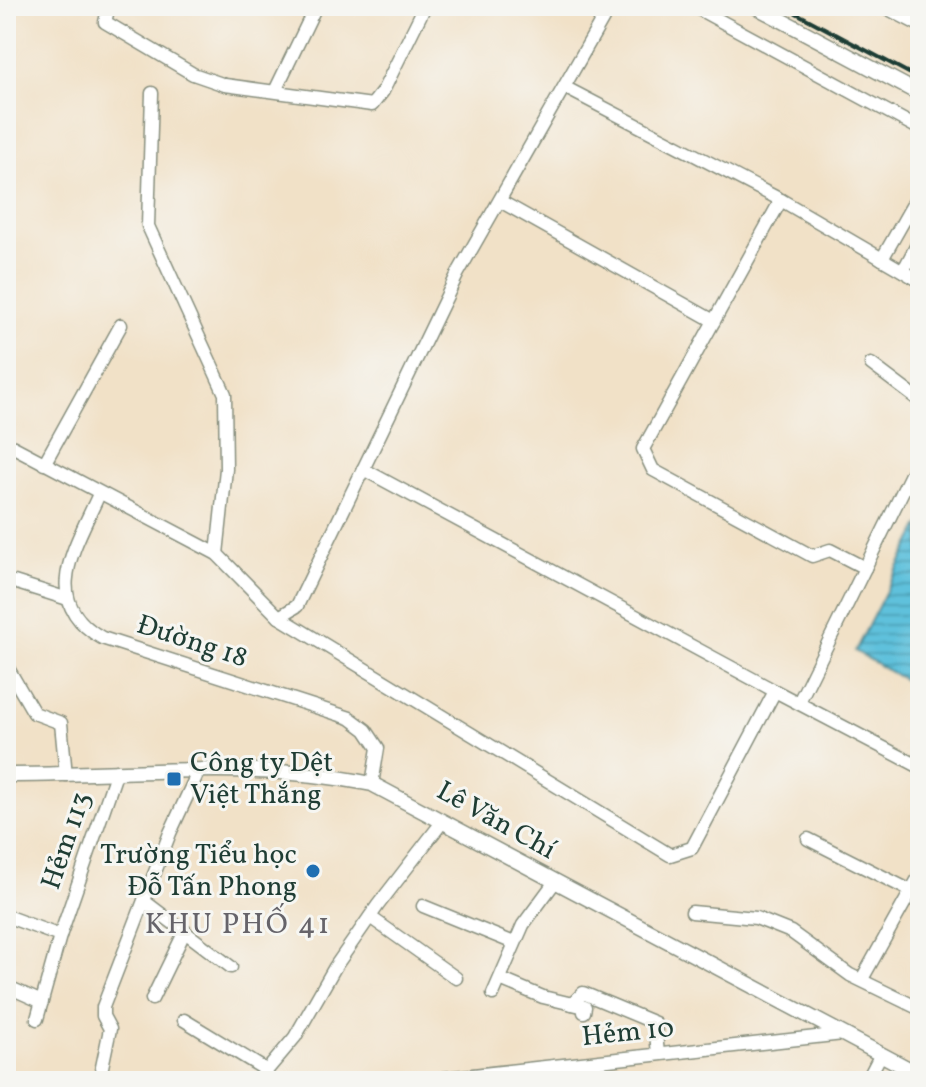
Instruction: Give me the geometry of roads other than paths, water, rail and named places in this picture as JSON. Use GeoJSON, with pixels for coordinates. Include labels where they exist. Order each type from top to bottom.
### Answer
{"type":"FeatureCollection","features":[{"type":"Feature","properties":{"kind":"highway"},"geometry":{"type":"LineString","coordinates":[[889,6],[920,22]]}},
{"type":"Feature","properties":{"kind":"main road"},"geometry":{"type":"LineString","coordinates":[[755,6],[920,94]]}},
{"type":"Feature","properties":{"kind":"main road","name":"Lê Văn Chí"},"geometry":{"type":"LineString","coordinates":[[6,775],[199,770],[304,772],[372,784],[920,1075]]}},
{"type":"Feature","properties":{"kind":"street"},"geometry":{"type":"LineString","coordinates":[[109,6],[105,22],[193,74],[225,85],[372,105],[383,91],[425,6]]}},
{"type":"Feature","properties":{"kind":"street"},"geometry":{"type":"LineString","coordinates":[[275,91],[316,6]]}},
{"type":"Feature","properties":{"kind":"street"},"geometry":{"type":"LineString","coordinates":[[279,617],[297,606],[458,273],[610,6]]}},
{"type":"Feature","properties":{"kind":"street"},"geometry":{"type":"LineString","coordinates":[[693,6],[920,129]]}},
{"type":"Feature","properties":{"kind":"street"},"geometry":{"type":"LineString","coordinates":[[566,88],[781,200],[920,281]]}},
{"type":"Feature","properties":{"kind":"street"},"geometry":{"type":"LineString","coordinates":[[152,93],[148,226],[225,394],[226,469],[217,554]]}},
{"type":"Feature","properties":{"kind":"street"},"geometry":{"type":"LineString","coordinates":[[882,259],[920,192]]}},
{"type":"Feature","properties":{"kind":"street"},"geometry":{"type":"LineString","coordinates":[[781,200],[643,449],[647,464],[812,556],[830,550],[865,568]]}},
{"type":"Feature","properties":{"kind":"street"},"geometry":{"type":"LineString","coordinates":[[500,201],[714,321]]}},
{"type":"Feature","properties":{"kind":"street"},"geometry":{"type":"LineString","coordinates":[[903,271],[920,239]]}},
{"type":"Feature","properties":{"kind":"street"},"geometry":{"type":"LineString","coordinates":[[44,464],[121,325]]}},
{"type":"Feature","properties":{"kind":"street"},"geometry":{"type":"LineString","coordinates":[[871,364],[920,401]]}},
{"type":"Feature","properties":{"kind":"street"},"geometry":{"type":"LineString","coordinates":[[6,443],[217,554],[279,617],[670,855],[692,848],[775,691]]}},
{"type":"Feature","properties":{"kind":"street"},"geometry":{"type":"LineString","coordinates":[[799,702],[920,456]]}},
{"type":"Feature","properties":{"kind":"street"},"geometry":{"type":"LineString","coordinates":[[363,469],[920,767]]}},
{"type":"Feature","properties":{"kind":"street"},"geometry":{"type":"LineString","coordinates":[[14,582],[68,599],[65,576],[99,494]]}},
{"type":"Feature","properties":{"kind":"street","name":"Đường 18"},"geometry":{"type":"LineString","coordinates":[[68,599],[83,624],[102,638],[350,718],[366,730],[378,748],[372,784]]}},
{"type":"Feature","properties":{"kind":"street"},"geometry":{"type":"LineString","coordinates":[[6,665],[34,713],[61,723],[66,775]]}},
{"type":"Feature","properties":{"kind":"street"},"geometry":{"type":"LineString","coordinates":[[102,1067],[110,1029],[103,1016],[103,1007],[199,770]]}},
{"type":"Feature","properties":{"kind":"street","name":"Hẻm 113"},"geometry":{"type":"LineString","coordinates":[[37,1019],[60,936],[117,771]]}},
{"type":"Feature","properties":{"kind":"street"},"geometry":{"type":"LineString","coordinates":[[184,1020],[262,1076],[295,1037],[335,967],[443,821]]}},
{"type":"Feature","properties":{"kind":"street"},"geometry":{"type":"LineString","coordinates":[[808,839],[911,891]]}},
{"type":"Feature","properties":{"kind":"street"},"geometry":{"type":"LineString","coordinates":[[862,979],[920,875]]}},
{"type":"Feature","properties":{"kind":"street"},"geometry":{"type":"LineString","coordinates":[[493,994],[523,925],[554,883]]}},
{"type":"Feature","properties":{"kind":"street"},"geometry":{"type":"LineString","coordinates":[[144,901],[231,967]]}},
{"type":"Feature","properties":{"kind":"street"},"geometry":{"type":"LineString","coordinates":[[423,906],[514,943]]}},
{"type":"Feature","properties":{"kind":"street"},"geometry":{"type":"LineString","coordinates":[[692,912],[756,918],[791,932],[850,975],[920,1009]]}},
{"type":"Feature","properties":{"kind":"street"},"geometry":{"type":"LineString","coordinates":[[6,916],[60,936]]}},
{"type":"Feature","properties":{"kind":"street"},"geometry":{"type":"LineString","coordinates":[[370,917],[456,978]]}},
{"type":"Feature","properties":{"kind":"street"},"geometry":{"type":"LineString","coordinates":[[152,999],[185,931]]}},
{"type":"Feature","properties":{"kind":"street"},"geometry":{"type":"LineString","coordinates":[[500,979],[543,997],[585,1007],[584,1012]]}},
{"type":"Feature","properties":{"kind":"street"},"geometry":{"type":"LineString","coordinates":[[6,986],[42,1002]]}},
{"type":"Feature","properties":{"kind":"street"},"geometry":{"type":"LineString","coordinates":[[572,1004],[583,993],[655,1023],[658,1054]]}},
{"type":"Feature","properties":{"kind":"street","name":"Hẻm 10"},"geometry":{"type":"LineString","coordinates":[[419,1081],[843,1034]]}},
{"type":"Feature","properties":{"kind":"street"},"geometry":{"type":"LineString","coordinates":[[867,1081],[881,1054]]}},
{"type":"Feature","properties":{"kind":"water"},"geometry":{"type":"Polygon","coordinates":[[[920,525],[920,689],[855,651],[920,525]]]}},
{"type":"Feature","properties":{"kind":"railway"},"geometry":{"type":"LineString","coordinates":[[783,6],[920,79]]}},
{"type":"Feature","properties":{"kind":"place","name":"Công ty Dệt Việt Thắng"},"geometry":{"type":"Point","coordinates":[174,779]}},
{"type":"Feature","properties":{"kind":"place","name":"Trường Tiểu học Đỗ Tấn Phong"},"geometry":{"type":"Point","coordinates":[313,871]}},
{"type":"Feature","properties":{"kind":"district","name":"KHU PHỐ 41"},"geometry":{"type":"Point","coordinates":[238,925]}}]}
